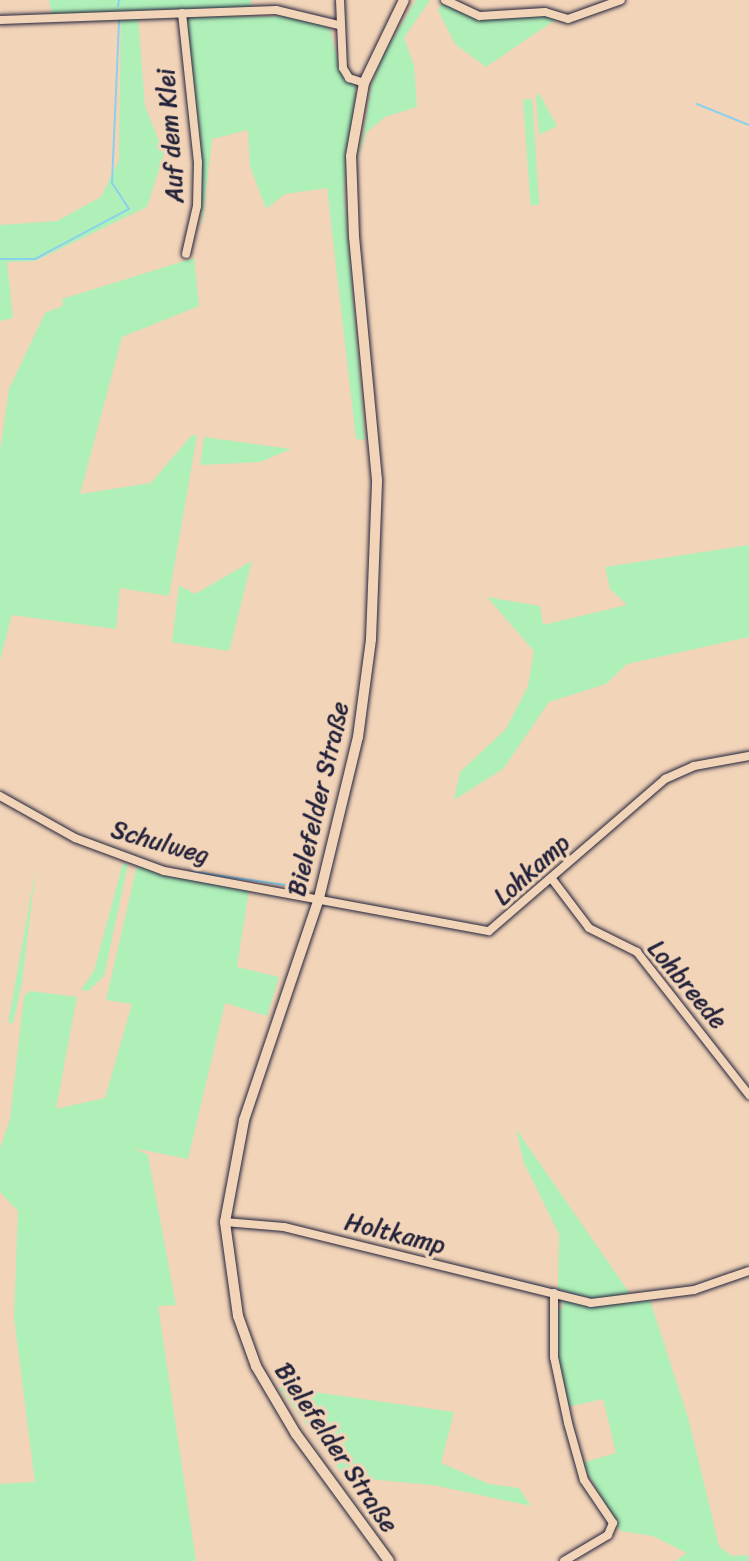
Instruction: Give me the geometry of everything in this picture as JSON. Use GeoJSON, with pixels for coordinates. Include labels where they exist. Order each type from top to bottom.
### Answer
{"type":"FeatureCollection","features":[{"type":"Feature","properties":{"kind":"main road","name":"Bielefelder Straße"},"geometry":{"type":"LineString","coordinates":[[389,1561],[296,1434],[256,1366],[238,1316],[225,1222],[244,1120],[319,898],[358,737],[376,572],[375,439],[351,189],[364,83],[404,0]]}},
{"type":"Feature","properties":{"kind":"street"},"geometry":{"type":"LineString","coordinates":[[340,0],[343,68],[349,78],[364,83]]}},
{"type":"Feature","properties":{"kind":"street"},"geometry":{"type":"LineString","coordinates":[[445,0],[480,16],[545,12],[568,19],[621,0]]}},
{"type":"Feature","properties":{"kind":"street"},"geometry":{"type":"LineString","coordinates":[[0,20],[276,10],[339,25]]}},
{"type":"Feature","properties":{"kind":"street","name":"Auf dem Klei"},"geometry":{"type":"LineString","coordinates":[[182,13],[198,162],[197,206],[186,254]]}},
{"type":"Feature","properties":{"kind":"street","name":"Lohkamp"},"geometry":{"type":"LineString","coordinates":[[319,898],[489,931],[665,779],[694,766],[749,756]]}},
{"type":"Feature","properties":{"kind":"street","name":"Schulweg"},"geometry":{"type":"LineString","coordinates":[[0,796],[75,838],[164,871],[319,898]]}},
{"type":"Feature","properties":{"kind":"street","name":"Lohbreede"},"geometry":{"type":"LineString","coordinates":[[552,879],[589,928],[637,952],[749,1095]]}},
{"type":"Feature","properties":{"kind":"street","name":"Holtkamp"},"geometry":{"type":"LineString","coordinates":[[225,1222],[284,1227],[591,1303],[665,1295],[749,1271]]}},
{"type":"Feature","properties":{"kind":"street"},"geometry":{"type":"LineString","coordinates":[[554,1293],[554,1357],[568,1423],[584,1480],[613,1523],[608,1535],[564,1561]]}},
{"type":"Feature","properties":{"kind":"green space"},"geometry":{"type":"Polygon","coordinates":[[[49,0],[251,0],[252,8],[52,14],[49,0]]]}},
{"type":"Feature","properties":{"kind":"green space"},"geometry":{"type":"Polygon","coordinates":[[[416,0],[430,0],[404,38],[414,65],[417,107],[385,117],[366,133],[359,160],[371,87],[383,55],[416,0]]]}},
{"type":"Feature","properties":{"kind":"green space"},"geometry":{"type":"Polygon","coordinates":[[[442,3],[479,19],[545,15],[555,20],[486,67],[455,44],[438,10],[442,3]]]}},
{"type":"Feature","properties":{"kind":"green space"},"geometry":{"type":"Polygon","coordinates":[[[299,16],[330,29],[341,73],[356,87],[344,191],[365,440],[356,439],[327,188],[285,194],[266,209],[250,166],[248,130],[212,139],[202,226],[201,142],[186,21],[190,17],[299,16]]]}},
{"type":"Feature","properties":{"kind":"green space"},"geometry":{"type":"Polygon","coordinates":[[[121,18],[138,18],[145,106],[164,154],[147,207],[35,261],[7,262],[13,318],[0,321],[0,225],[57,221],[101,197],[119,160],[121,18]]]}},
{"type":"Feature","properties":{"kind":"green space"},"geometry":{"type":"Polygon","coordinates":[[[539,93],[557,126],[539,135],[536,97],[539,93]]]}},
{"type":"Feature","properties":{"kind":"green space"},"geometry":{"type":"Polygon","coordinates":[[[532,99],[539,205],[530,205],[523,100],[532,99]]]}},
{"type":"Feature","properties":{"kind":"green space"},"geometry":{"type":"Polygon","coordinates":[[[194,258],[199,306],[122,337],[80,494],[151,483],[192,435],[197,436],[169,596],[120,588],[116,629],[12,615],[0,660],[0,451],[9,389],[45,313],[63,306],[62,299],[194,258]]]}},
{"type":"Feature","properties":{"kind":"green space"},"geometry":{"type":"Polygon","coordinates":[[[204,437],[291,449],[260,462],[200,465],[204,437]]]}},
{"type":"Feature","properties":{"kind":"green space"},"geometry":{"type":"Polygon","coordinates":[[[749,545],[749,637],[627,664],[606,684],[549,702],[503,769],[454,800],[460,772],[506,729],[528,686],[534,651],[487,597],[540,606],[543,625],[627,605],[610,589],[605,567],[749,545]]]}},
{"type":"Feature","properties":{"kind":"green space"},"geometry":{"type":"Polygon","coordinates":[[[252,561],[229,651],[172,642],[179,585],[195,594],[252,561]]]}},
{"type":"Feature","properties":{"kind":"green space"},"geometry":{"type":"Polygon","coordinates":[[[123,863],[128,864],[104,976],[88,991],[81,990],[94,971],[123,863]]]}},
{"type":"Feature","properties":{"kind":"green space"},"geometry":{"type":"Polygon","coordinates":[[[137,866],[249,889],[237,967],[279,977],[267,1016],[225,1003],[188,1159],[133,1148],[148,1155],[176,1305],[158,1306],[196,1561],[0,1561],[0,1484],[35,1482],[14,1318],[18,1211],[0,1192],[0,1149],[10,1119],[24,996],[30,991],[77,997],[56,1109],[105,1098],[132,1004],[106,1000],[137,866]]]}},
{"type":"Feature","properties":{"kind":"green space"},"geometry":{"type":"Polygon","coordinates":[[[36,867],[22,983],[13,1023],[8,1023],[36,867]]]}},
{"type":"Feature","properties":{"kind":"green space"},"geometry":{"type":"Polygon","coordinates":[[[516,1129],[631,1295],[592,1299],[558,1289],[559,1234],[524,1163],[516,1129]]]}},
{"type":"Feature","properties":{"kind":"green space"},"geometry":{"type":"Polygon","coordinates":[[[563,1299],[592,1306],[650,1300],[689,1421],[719,1546],[732,1556],[749,1555],[749,1561],[675,1561],[687,1553],[653,1536],[621,1531],[582,1463],[616,1453],[603,1399],[567,1407],[556,1356],[557,1310],[562,1309],[563,1299]]]}},
{"type":"Feature","properties":{"kind":"green space"},"geometry":{"type":"Polygon","coordinates":[[[279,1387],[454,1412],[441,1463],[489,1484],[519,1488],[531,1506],[433,1485],[345,1477],[279,1387]]]}},
{"type":"Feature","properties":{"kind":"waterway"},"geometry":{"type":"LineString","coordinates":[[118,6],[119,0]]}},
{"type":"Feature","properties":{"kind":"waterway"},"geometry":{"type":"LineString","coordinates":[[0,259],[35,259],[129,209],[112,183],[119,20]]}},
{"type":"Feature","properties":{"kind":"waterway"},"geometry":{"type":"LineString","coordinates":[[697,104],[749,125]]}},
{"type":"Feature","properties":{"kind":"waterway"},"geometry":{"type":"LineString","coordinates":[[193,872],[307,888]]}},
{"type":"Feature","properties":{"kind":"waterway"},"geometry":{"type":"LineString","coordinates":[[472,1270],[579,1296]]}}]}
